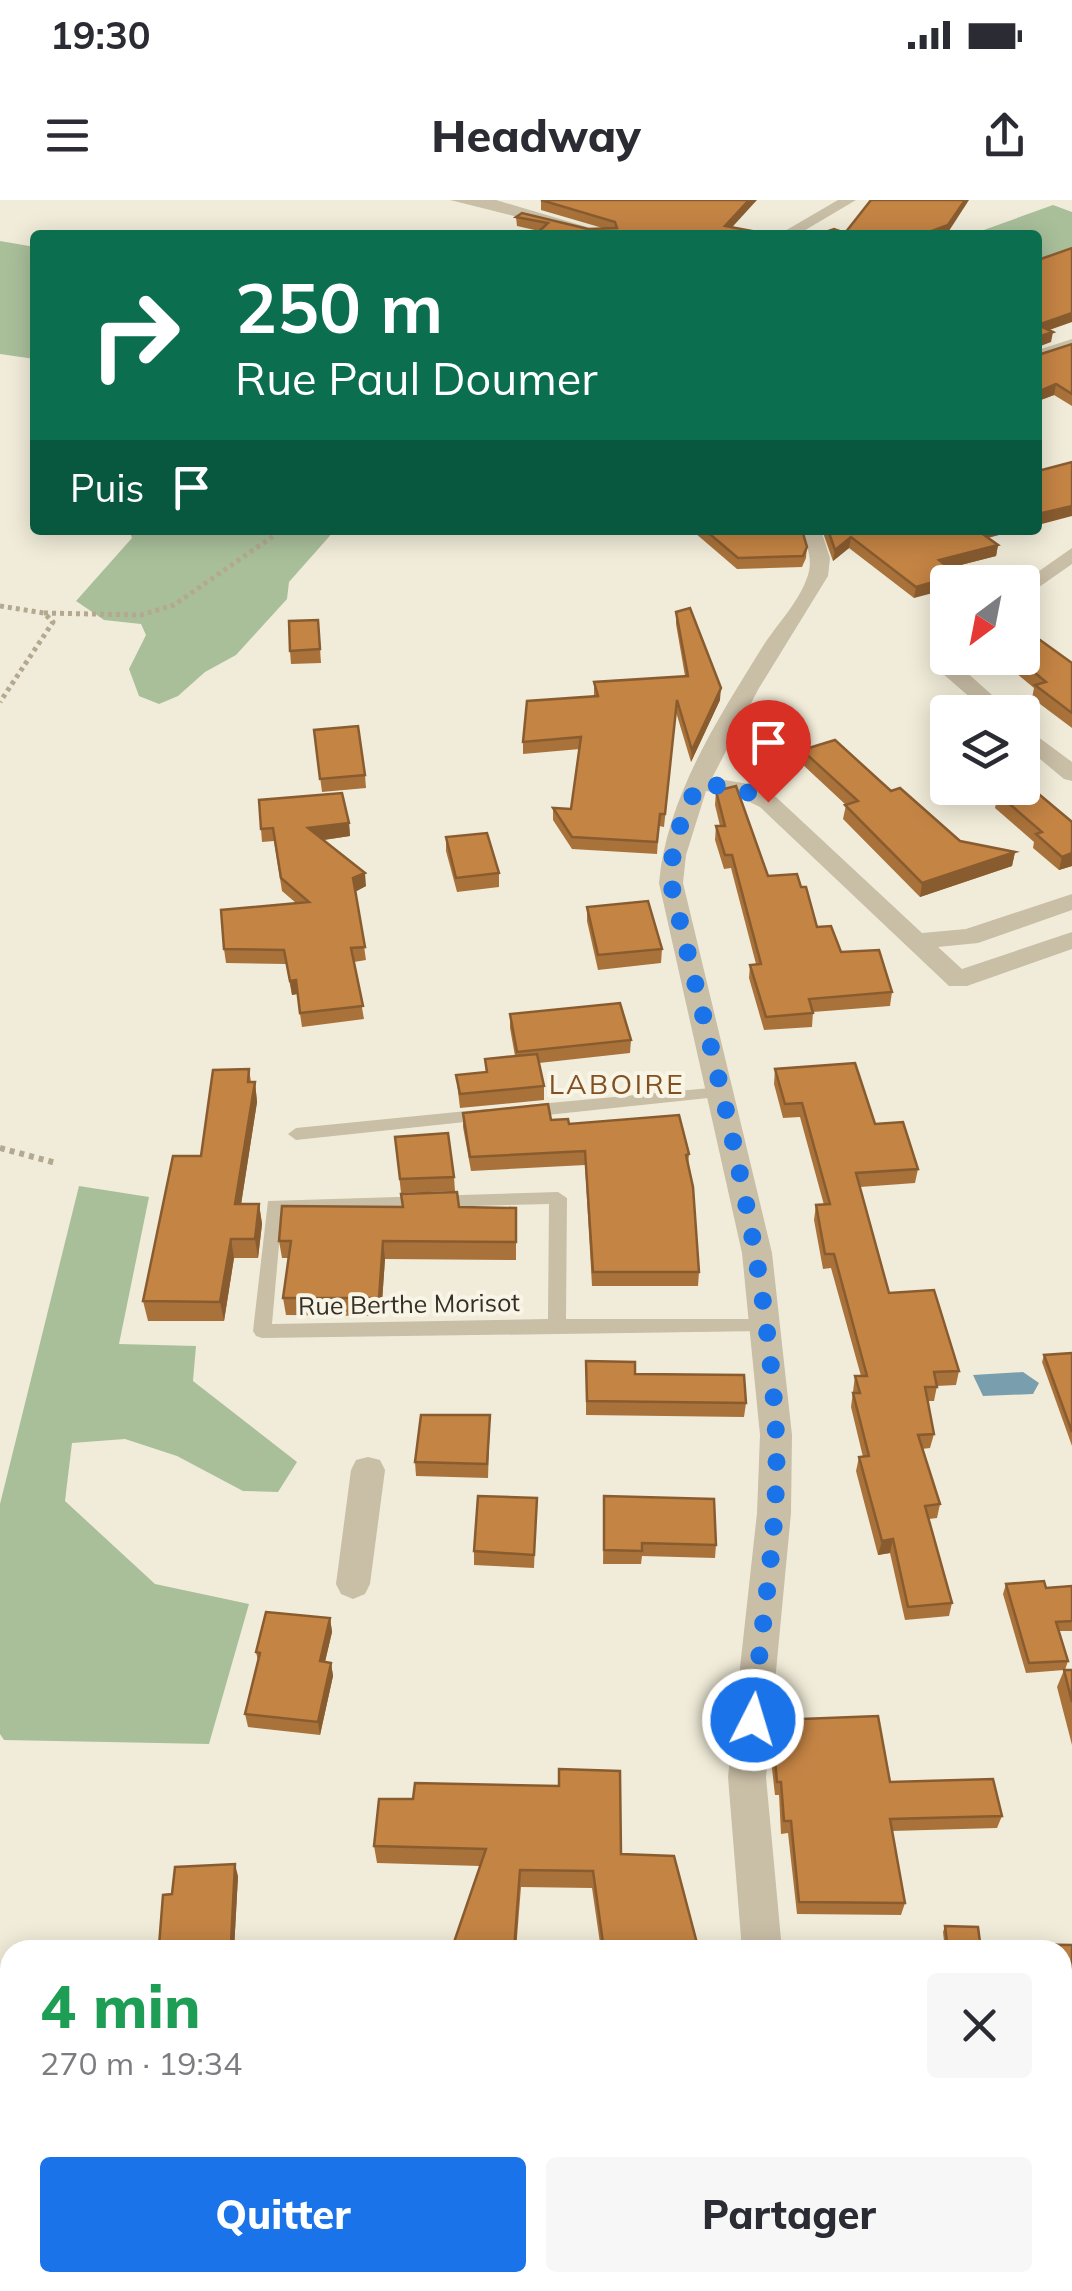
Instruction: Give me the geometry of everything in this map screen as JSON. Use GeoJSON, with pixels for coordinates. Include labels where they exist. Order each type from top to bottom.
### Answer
{"type":"FeatureCollection","features":[{"type":"Feature","properties":{"kind":"street"},"geometry":{"type":"LineString","coordinates":[[458,200],[494,204],[588,230]]}},
{"type":"Feature","properties":{"kind":"street"},"geometry":{"type":"LineString","coordinates":[[795,230],[848,200]]}},
{"type":"Feature","properties":{"kind":"street"},"geometry":{"type":"LineString","coordinates":[[1042,355],[1072,344]]}},
{"type":"Feature","properties":{"kind":"street"},"geometry":{"type":"LineString","coordinates":[[761,1940],[748,1777],[774,1513],[776,1435],[767,1326],[747,1203],[671,884],[676,831],[772,649],[816,581],[821,559],[813,535]]}},
{"type":"Feature","properties":{"kind":"street"},"geometry":{"type":"LineString","coordinates":[[1040,578],[1072,554]]}},
{"type":"Feature","properties":{"kind":"street"},"geometry":{"type":"LineString","coordinates":[[956,675],[980,695]]}},
{"type":"Feature","properties":{"kind":"street"},"geometry":{"type":"LineString","coordinates":[[1040,747],[1072,774]]}},
{"type":"Feature","properties":{"kind":"street"},"geometry":{"type":"LineString","coordinates":[[699,783],[741,789],[768,802],[958,980],[1072,940]]}},
{"type":"Feature","properties":{"kind":"street"},"geometry":{"type":"LineString","coordinates":[[916,941],[969,936],[1072,902]]}},
{"type":"Feature","properties":{"kind":"street"},"geometry":{"type":"LineString","coordinates":[[353,1584],[368,1470]]}},
{"type":"Feature","properties":{"kind":"lane"},"geometry":{"type":"LineString","coordinates":[[296,1134],[721,1092]]}},
{"type":"Feature","properties":{"kind":"lane","name":"Rue Berthe Morisot"},"geometry":{"type":"LineString","coordinates":[[557,1326],[558,1198],[274,1205],[262,1331],[767,1326]]}},
{"type":"Feature","properties":{"kind":"path"},"geometry":{"type":"LineString","coordinates":[[0,606],[44,613],[140,615],[174,604],[275,535]]}},
{"type":"Feature","properties":{"kind":"path"},"geometry":{"type":"LineString","coordinates":[[0,702],[53,622],[44,613]]}},
{"type":"Feature","properties":{"kind":"path"},"geometry":{"type":"LineString","coordinates":[[0,1148],[56,1164]]}},
{"type":"Feature","properties":{"kind":"green space"},"geometry":{"type":"Polygon","coordinates":[[[1053,205],[1072,212],[1072,255],[1042,266],[1042,230],[984,230],[1053,205]]]}},
{"type":"Feature","properties":{"kind":"green space"},"geometry":{"type":"Polygon","coordinates":[[[0,241],[30,246],[30,358],[0,354],[0,241]]]}},
{"type":"Feature","properties":{"kind":"green space"},"geometry":{"type":"Polygon","coordinates":[[[131,535],[331,535],[289,582],[287,599],[236,655],[205,672],[178,696],[159,704],[139,696],[129,669],[146,635],[141,624],[104,620],[76,601],[131,535]]]}},
{"type":"Feature","properties":{"kind":"green space"},"geometry":{"type":"Polygon","coordinates":[[[79,1186],[149,1197],[119,1344],[196,1346],[193,1381],[297,1462],[278,1492],[243,1491],[177,1456],[125,1439],[72,1443],[65,1501],[155,1584],[249,1604],[209,1744],[4,1740],[0,1734],[0,1504],[79,1186]]]}},
{"type":"Feature","properties":{"kind":"water"},"geometry":{"type":"Polygon","coordinates":[[[1023,1372],[1039,1383],[1033,1394],[983,1396],[973,1375],[1023,1372]]]}},
{"type":"Feature","properties":{"kind":"building"},"geometry":{"type":"Polygon","coordinates":[[[541,200],[749,200],[725,226],[746,230],[540,230],[548,223],[516,217],[522,213],[588,229],[617,228],[615,222],[541,200]]]}},
{"type":"Feature","properties":{"kind":"building"},"geometry":{"type":"Polygon","coordinates":[[[871,200],[965,200],[948,225],[934,230],[847,230],[871,200]]]}},
{"type":"Feature","properties":{"kind":"building"},"geometry":{"type":"Polygon","coordinates":[[[1072,248],[1072,313],[1042,324],[1042,259],[1072,248]]]}},
{"type":"Feature","properties":{"kind":"building"},"geometry":{"type":"Polygon","coordinates":[[[1072,344],[1072,394],[1056,384],[1042,390],[1042,354],[1072,344]]]}},
{"type":"Feature","properties":{"kind":"building"},"geometry":{"type":"Polygon","coordinates":[[[1072,462],[1072,506],[1042,513],[1042,470],[1072,462]]]}},
{"type":"Feature","properties":{"kind":"building"},"geometry":{"type":"Polygon","coordinates":[[[711,535],[803,535],[807,547],[803,556],[738,558],[711,535]]]}},
{"type":"Feature","properties":{"kind":"building"},"geometry":{"type":"Polygon","coordinates":[[[830,535],[984,535],[998,545],[939,560],[945,565],[930,565],[930,583],[916,587],[851,537],[835,550],[830,535]]]}},
{"type":"Feature","properties":{"kind":"building"},"geometry":{"type":"Polygon","coordinates":[[[690,608],[721,688],[692,750],[677,700],[665,814],[660,814],[657,842],[572,837],[553,808],[571,809],[581,737],[523,742],[527,701],[598,696],[594,682],[688,676],[676,612],[690,608]]]}},
{"type":"Feature","properties":{"kind":"building"},"geometry":{"type":"Polygon","coordinates":[[[318,620],[320,649],[290,651],[289,621],[318,620]]]}},
{"type":"Feature","properties":{"kind":"building"},"geometry":{"type":"Polygon","coordinates":[[[1040,640],[1072,663],[1072,713],[1035,685],[1046,682],[1038,675],[1040,640]]]}},
{"type":"Feature","properties":{"kind":"building"},"geometry":{"type":"Polygon","coordinates":[[[358,726],[365,775],[320,779],[314,730],[358,726]]]}},
{"type":"Feature","properties":{"kind":"building"},"geometry":{"type":"Polygon","coordinates":[[[835,740],[891,791],[900,788],[960,841],[1015,852],[922,883],[845,805],[858,801],[802,750],[835,740]]]}},
{"type":"Feature","properties":{"kind":"building"},"geometry":{"type":"Polygon","coordinates":[[[736,786],[768,876],[797,874],[801,887],[806,887],[817,927],[831,926],[841,952],[879,950],[892,992],[809,999],[813,1013],[766,1017],[750,965],[761,964],[732,855],[725,855],[716,826],[725,826],[716,791],[736,786]]]}},
{"type":"Feature","properties":{"kind":"building"},"geometry":{"type":"Polygon","coordinates":[[[342,793],[349,823],[308,828],[365,873],[353,878],[365,947],[351,948],[363,1006],[300,1013],[296,980],[290,981],[284,950],[224,949],[221,910],[309,902],[281,878],[273,828],[261,829],[259,800],[342,793]]]}},
{"type":"Feature","properties":{"kind":"building"},"geometry":{"type":"Polygon","coordinates":[[[1040,795],[1072,822],[1072,853],[1062,857],[1036,834],[1042,832],[1011,805],[1040,805],[1040,795]]]}},
{"type":"Feature","properties":{"kind":"building"},"geometry":{"type":"Polygon","coordinates":[[[487,833],[499,873],[456,878],[446,837],[487,833]]]}},
{"type":"Feature","properties":{"kind":"building"},"geometry":{"type":"Polygon","coordinates":[[[648,901],[662,949],[598,955],[587,907],[648,901]]]}},
{"type":"Feature","properties":{"kind":"building"},"geometry":{"type":"Polygon","coordinates":[[[620,1003],[631,1040],[517,1052],[510,1014],[620,1003]]]}},
{"type":"Feature","properties":{"kind":"building"},"geometry":{"type":"Polygon","coordinates":[[[537,1054],[544,1086],[460,1094],[456,1075],[487,1072],[485,1059],[537,1054]]]}},
{"type":"Feature","properties":{"kind":"building"},"geometry":{"type":"Polygon","coordinates":[[[855,1063],[875,1124],[903,1122],[918,1169],[856,1173],[889,1293],[934,1290],[959,1371],[934,1372],[937,1387],[925,1387],[934,1434],[918,1435],[940,1504],[925,1506],[952,1603],[908,1607],[893,1539],[882,1541],[859,1457],[869,1456],[853,1393],[860,1393],[855,1376],[867,1376],[834,1254],[825,1254],[816,1205],[830,1204],[802,1103],[785,1104],[775,1069],[855,1063]]]}},
{"type":"Feature","properties":{"kind":"building"},"geometry":{"type":"Polygon","coordinates":[[[249,1069],[248,1082],[255,1082],[235,1204],[259,1204],[255,1239],[231,1239],[220,1302],[143,1301],[173,1156],[201,1156],[213,1070],[249,1069]]]}},
{"type":"Feature","properties":{"kind":"building"},"geometry":{"type":"Polygon","coordinates":[[[548,1104],[551,1120],[568,1119],[569,1124],[679,1115],[689,1154],[686,1155],[693,1187],[699,1272],[593,1272],[585,1151],[470,1157],[463,1113],[548,1104]]]}},
{"type":"Feature","properties":{"kind":"building"},"geometry":{"type":"Polygon","coordinates":[[[448,1133],[454,1177],[400,1179],[395,1137],[448,1133]]]}},
{"type":"Feature","properties":{"kind":"building"},"geometry":{"type":"Polygon","coordinates":[[[457,1192],[459,1207],[516,1208],[516,1242],[383,1241],[379,1298],[283,1298],[291,1241],[279,1241],[282,1206],[403,1207],[401,1194],[457,1192]]]}},
{"type":"Feature","properties":{"kind":"building"},"geometry":{"type":"Polygon","coordinates":[[[1072,1353],[1072,1432],[1044,1355],[1072,1353]]]}},
{"type":"Feature","properties":{"kind":"building"},"geometry":{"type":"Polygon","coordinates":[[[586,1361],[635,1362],[635,1374],[744,1375],[746,1403],[587,1401],[586,1361]]]}},
{"type":"Feature","properties":{"kind":"building"},"geometry":{"type":"Polygon","coordinates":[[[421,1415],[490,1415],[487,1464],[415,1462],[421,1415]]]}},
{"type":"Feature","properties":{"kind":"building"},"geometry":{"type":"Polygon","coordinates":[[[478,1496],[537,1498],[534,1555],[474,1551],[478,1496]]]}},
{"type":"Feature","properties":{"kind":"building"},"geometry":{"type":"Polygon","coordinates":[[[604,1496],[714,1499],[716,1545],[642,1543],[642,1551],[604,1550],[604,1496]]]}},
{"type":"Feature","properties":{"kind":"building"},"geometry":{"type":"Polygon","coordinates":[[[1044,1581],[1046,1588],[1072,1586],[1072,1621],[1056,1622],[1068,1661],[1029,1663],[1006,1584],[1044,1581]]]}},
{"type":"Feature","properties":{"kind":"building"},"geometry":{"type":"Polygon","coordinates":[[[266,1612],[330,1618],[320,1661],[331,1663],[318,1722],[245,1714],[266,1612]]]}},
{"type":"Feature","properties":{"kind":"building"},"geometry":{"type":"Polygon","coordinates":[[[1064,1670],[1072,1670],[1072,1702],[1064,1670]]]}},
{"type":"Feature","properties":{"kind":"building"},"geometry":{"type":"Polygon","coordinates":[[[878,1716],[890,1782],[993,1779],[1002,1816],[890,1819],[905,1903],[799,1902],[791,1821],[784,1821],[781,1782],[777,1782],[776,1720],[878,1716]]]}},
{"type":"Feature","properties":{"kind":"building"},"geometry":{"type":"Polygon","coordinates":[[[559,1769],[620,1771],[621,1854],[674,1856],[696,1940],[603,1940],[593,1871],[520,1870],[515,1940],[455,1940],[486,1849],[374,1846],[379,1799],[413,1799],[415,1783],[559,1786],[559,1769]]]}},
{"type":"Feature","properties":{"kind":"building"},"geometry":{"type":"Polygon","coordinates":[[[235,1864],[231,1940],[159,1940],[163,1895],[172,1894],[175,1867],[235,1864]]]}},
{"type":"Feature","properties":{"kind":"building"},"geometry":{"type":"Polygon","coordinates":[[[945,1926],[978,1927],[980,1940],[947,1940],[945,1926]]]}},
{"type":"Feature","properties":{"kind":"district","name":"LABOIRE"},"geometry":{"type":"Point","coordinates":[617,1084]}},
{"type":"Feature","properties":{"kind":"route"},"geometry":{"type":"LineString","coordinates":[[753,1720],[775,1486],[776,1435],[767,1326],[740,1169],[671,884],[670,862],[676,831],[699,783],[741,789],[768,802]]}}]}
